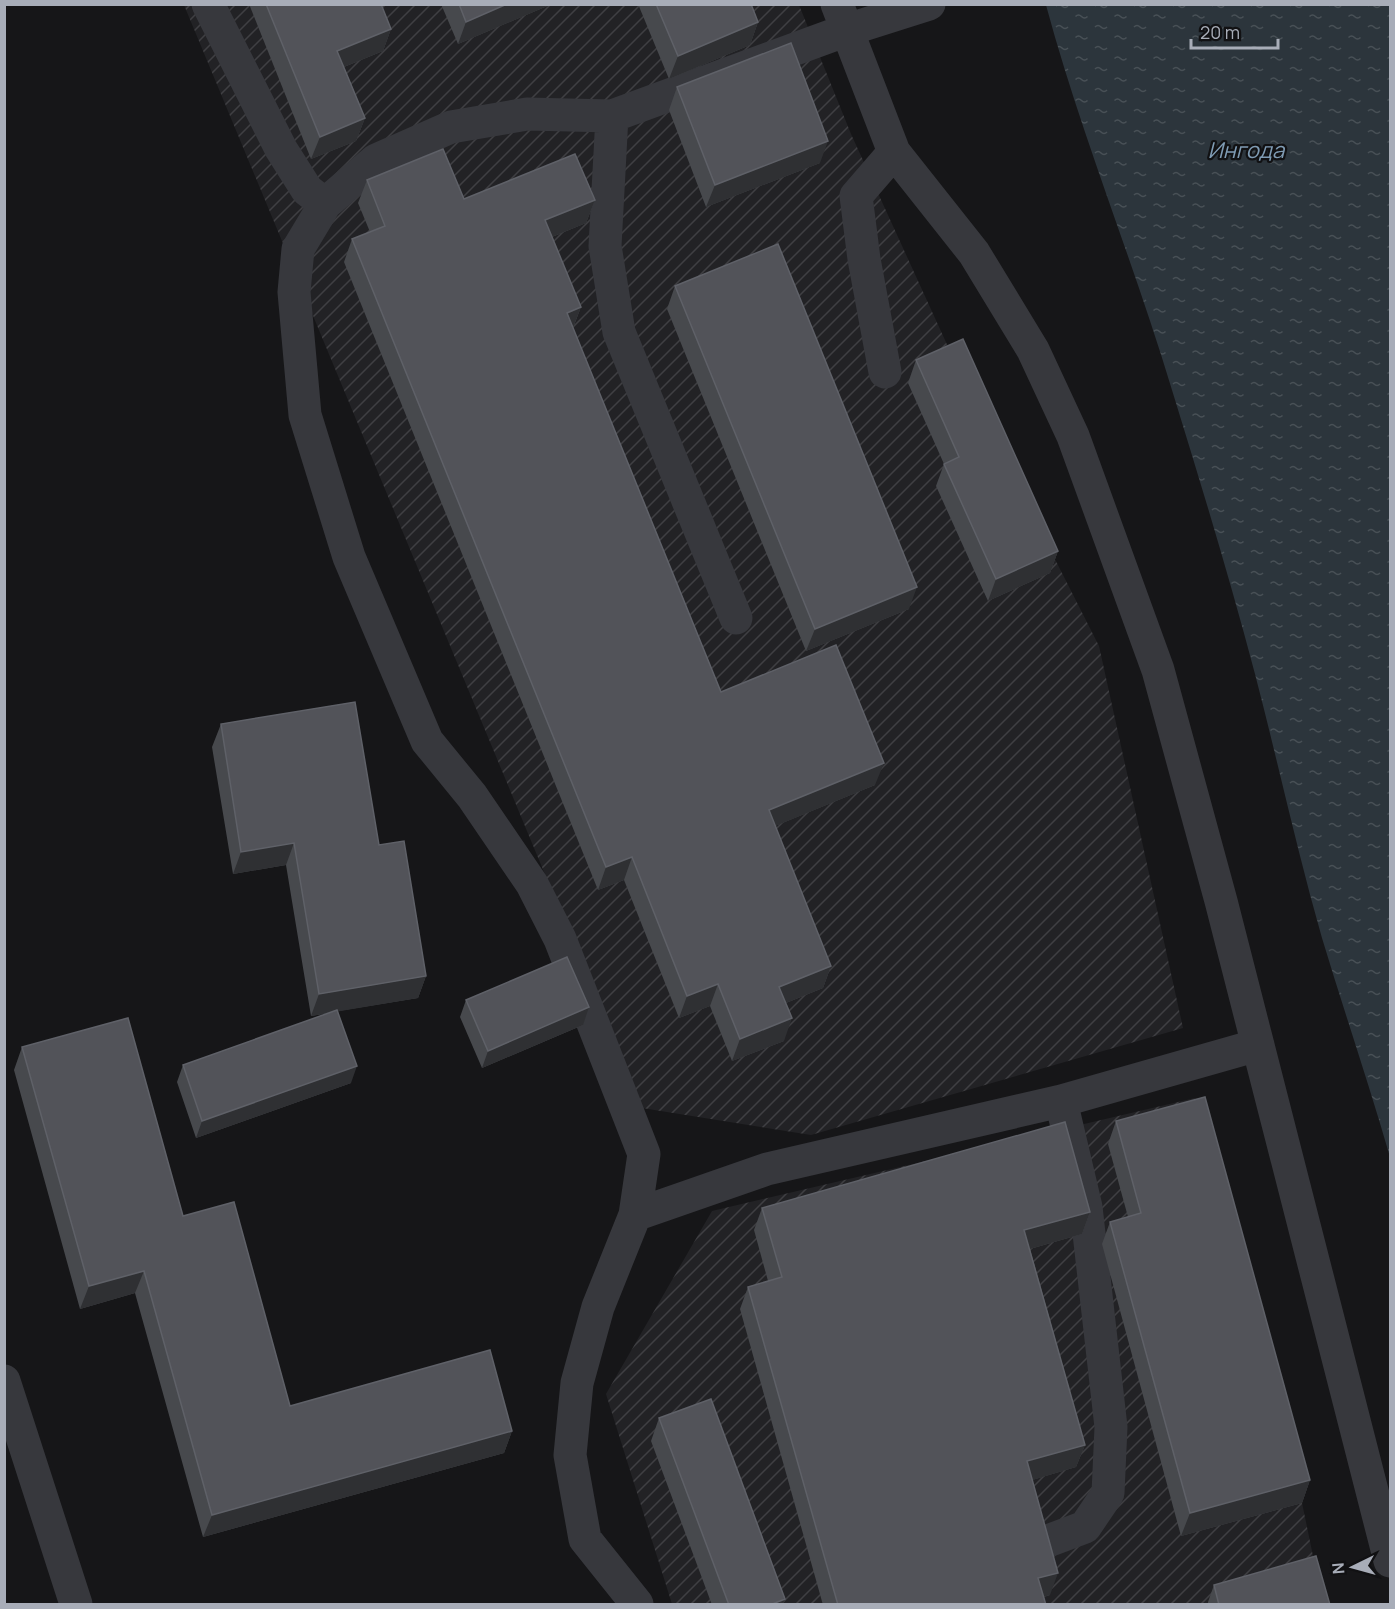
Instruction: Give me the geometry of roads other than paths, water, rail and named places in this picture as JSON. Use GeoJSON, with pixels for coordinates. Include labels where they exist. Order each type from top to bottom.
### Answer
{"type":"FeatureCollection","features":[{"type":"Feature","properties":{"kind":"street"},"geometry":{"type":"LineString","coordinates":[[208,4],[280,149],[307,189],[325,204]]}},
{"type":"Feature","properties":{"kind":"street"},"geometry":{"type":"LineString","coordinates":[[637,1605],[585,1539],[570,1455],[577,1383],[598,1307],[635,1215],[644,1154],[560,939],[532,884],[472,796],[427,741],[349,558],[305,414],[294,292],[298,249],[325,204],[376,160],[451,127],[527,114],[612,116],[842,17],[929,4]]}},
{"type":"Feature","properties":{"kind":"street"},"geometry":{"type":"LineString","coordinates":[[842,17],[894,152],[974,253],[1033,350],[1073,436],[1158,670],[1258,1045],[1390,1561]]}},
{"type":"Feature","properties":{"kind":"street"},"geometry":{"type":"LineString","coordinates":[[612,116],[606,246],[619,332],[736,618]]}},
{"type":"Feature","properties":{"kind":"street"},"geometry":{"type":"LineString","coordinates":[[885,372],[864,259],[856,196],[894,152]]}},
{"type":"Feature","properties":{"kind":"street"},"geometry":{"type":"LineString","coordinates":[[635,1215],[767,1169],[1061,1101],[1258,1045]]}},
{"type":"Feature","properties":{"kind":"street"},"geometry":{"type":"LineString","coordinates":[[1036,1545],[1084,1527],[1108,1493],[1111,1427],[1086,1207],[1061,1101]]}},
{"type":"Feature","properties":{"kind":"street"},"geometry":{"type":"LineString","coordinates":[[4,1381],[76,1605]]}},
{"type":"Feature","properties":{"kind":"water","name":"Ингода"},"geometry":{"type":"Polygon","coordinates":[[[1046,5],[1390,5],[1390,1157],[1322,938],[1236,603],[1157,341],[1075,102],[1046,5]]]}}]}
